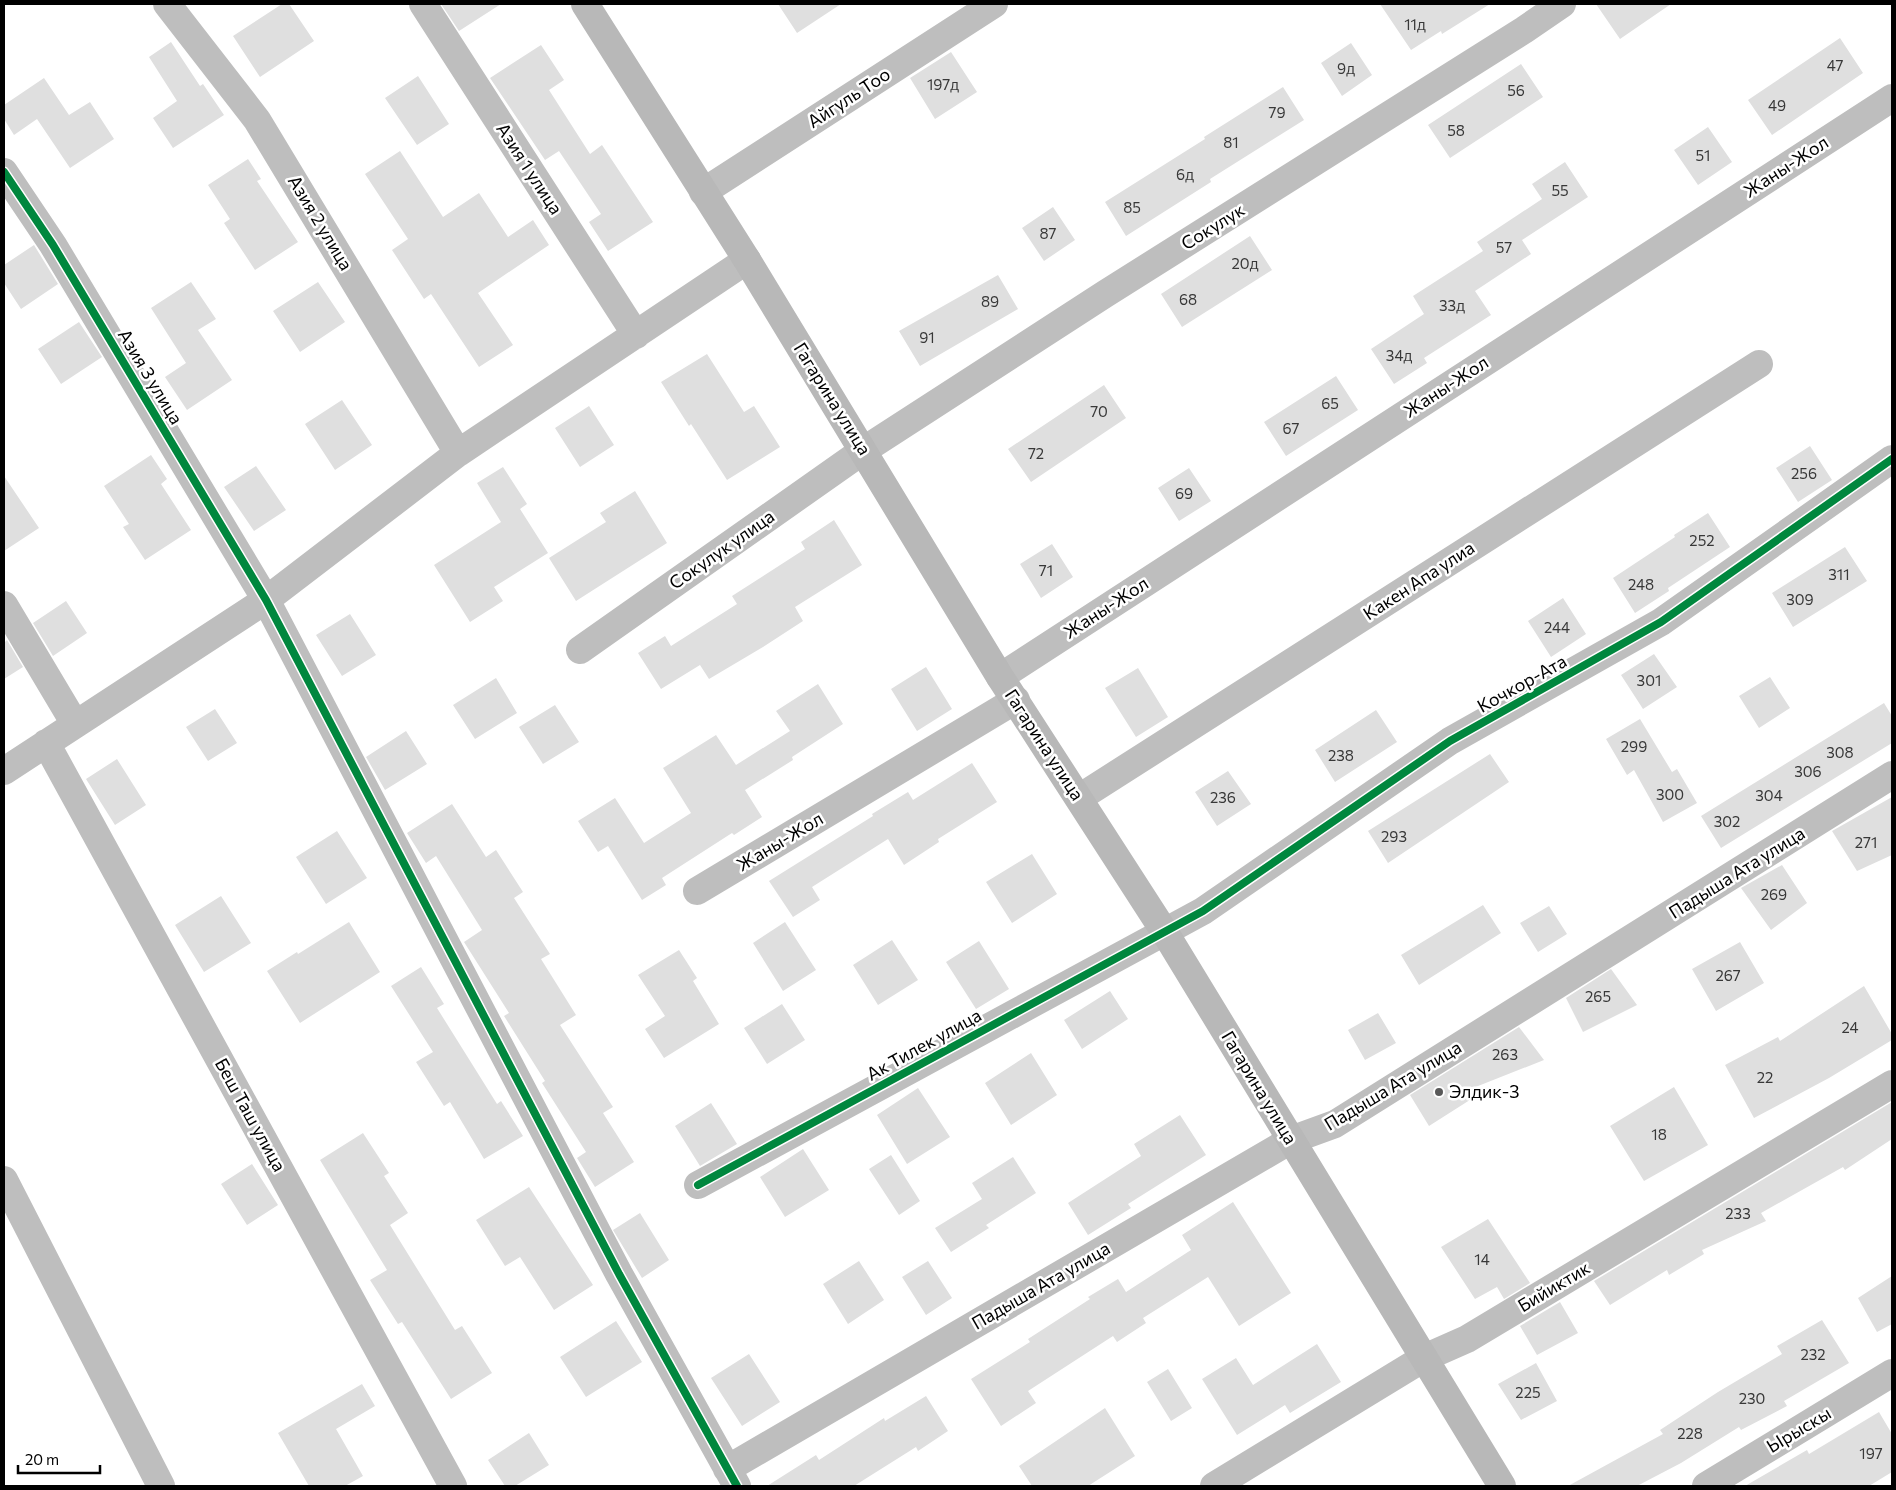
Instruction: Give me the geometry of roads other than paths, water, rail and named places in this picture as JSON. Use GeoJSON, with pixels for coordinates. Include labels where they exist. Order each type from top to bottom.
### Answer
{"type":"FeatureCollection","features":[{"type":"Feature","properties":{"kind":"main road","name":"Гагарина улица"},"geometry":{"type":"LineString","coordinates":[[585,4],[864,450],[1000,676],[1164,931],[1502,1486]]}},
{"type":"Feature","properties":{"kind":"street","name":"Азия 2 улица"},"geometry":{"type":"LineString","coordinates":[[167,4],[257,120],[458,453]]}},
{"type":"Feature","properties":{"kind":"street","name":"Азия 1 улица"},"geometry":{"type":"LineString","coordinates":[[423,4],[636,335]]}},
{"type":"Feature","properties":{"kind":"street","name":"Айгуль Тоо"},"geometry":{"type":"LineString","coordinates":[[703,192],[994,4]]}},
{"type":"Feature","properties":{"kind":"street","name":"Сокулук"},"geometry":{"type":"LineString","coordinates":[[864,450],[1114,289],[1434,88],[1562,4]]}},
{"type":"Feature","properties":{"kind":"street","name":"Жаны-Жол"},"geometry":{"type":"LineString","coordinates":[[1000,676],[1892,98]]}},
{"type":"Feature","properties":{"kind":"street","name":"Азия 3 улица"},"geometry":{"type":"LineString","coordinates":[[4,172],[54,245],[266,600],[619,1274],[732,1477]]}},
{"type":"Feature","properties":{"kind":"street"},"geometry":{"type":"LineString","coordinates":[[4,771],[266,600],[458,453],[746,260]]}},
{"type":"Feature","properties":{"kind":"street","name":"Какен Апа улиа"},"geometry":{"type":"LineString","coordinates":[[1079,798],[1759,364]]}},
{"type":"Feature","properties":{"kind":"street","name":"Сокулук улица"},"geometry":{"type":"LineString","coordinates":[[580,650],[864,450]]}},
{"type":"Feature","properties":{"kind":"street","name":"Кочкор-Ата"},"geometry":{"type":"LineString","coordinates":[[1164,931],[1203,911],[1450,741],[1661,622],[1892,459]]}},
{"type":"Feature","properties":{"kind":"street"},"geometry":{"type":"LineString","coordinates":[[4,605],[76,724]]}},
{"type":"Feature","properties":{"kind":"street","name":"Жаны-Жол"},"geometry":{"type":"LineString","coordinates":[[698,891],[1016,700]]}},
{"type":"Feature","properties":{"kind":"street","name":"Беш Таш улица"},"geometry":{"type":"LineString","coordinates":[[46,743],[452,1486]]}},
{"type":"Feature","properties":{"kind":"street","name":"Падыша Ата улица"},"geometry":{"type":"LineString","coordinates":[[732,1477],[1291,1140],[1336,1124],[1892,776]]}},
{"type":"Feature","properties":{"kind":"street","name":"Ак Тилек улица"},"geometry":{"type":"LineString","coordinates":[[698,1185],[1164,931]]}},
{"type":"Feature","properties":{"kind":"street","name":"Бийиктик"},"geometry":{"type":"LineString","coordinates":[[1214,1486],[1424,1358],[1467,1339],[1892,1084]]}},
{"type":"Feature","properties":{"kind":"street"},"geometry":{"type":"LineString","coordinates":[[4,1180],[161,1486]]}},
{"type":"Feature","properties":{"kind":"street","name":"Ырыскы"},"geometry":{"type":"LineString","coordinates":[[1706,1486],[1892,1373]]}},
{"type":"Feature","properties":{"kind":"place","name":"Элдик-3"},"geometry":{"type":"Point","coordinates":[1439,1092]}}]}
